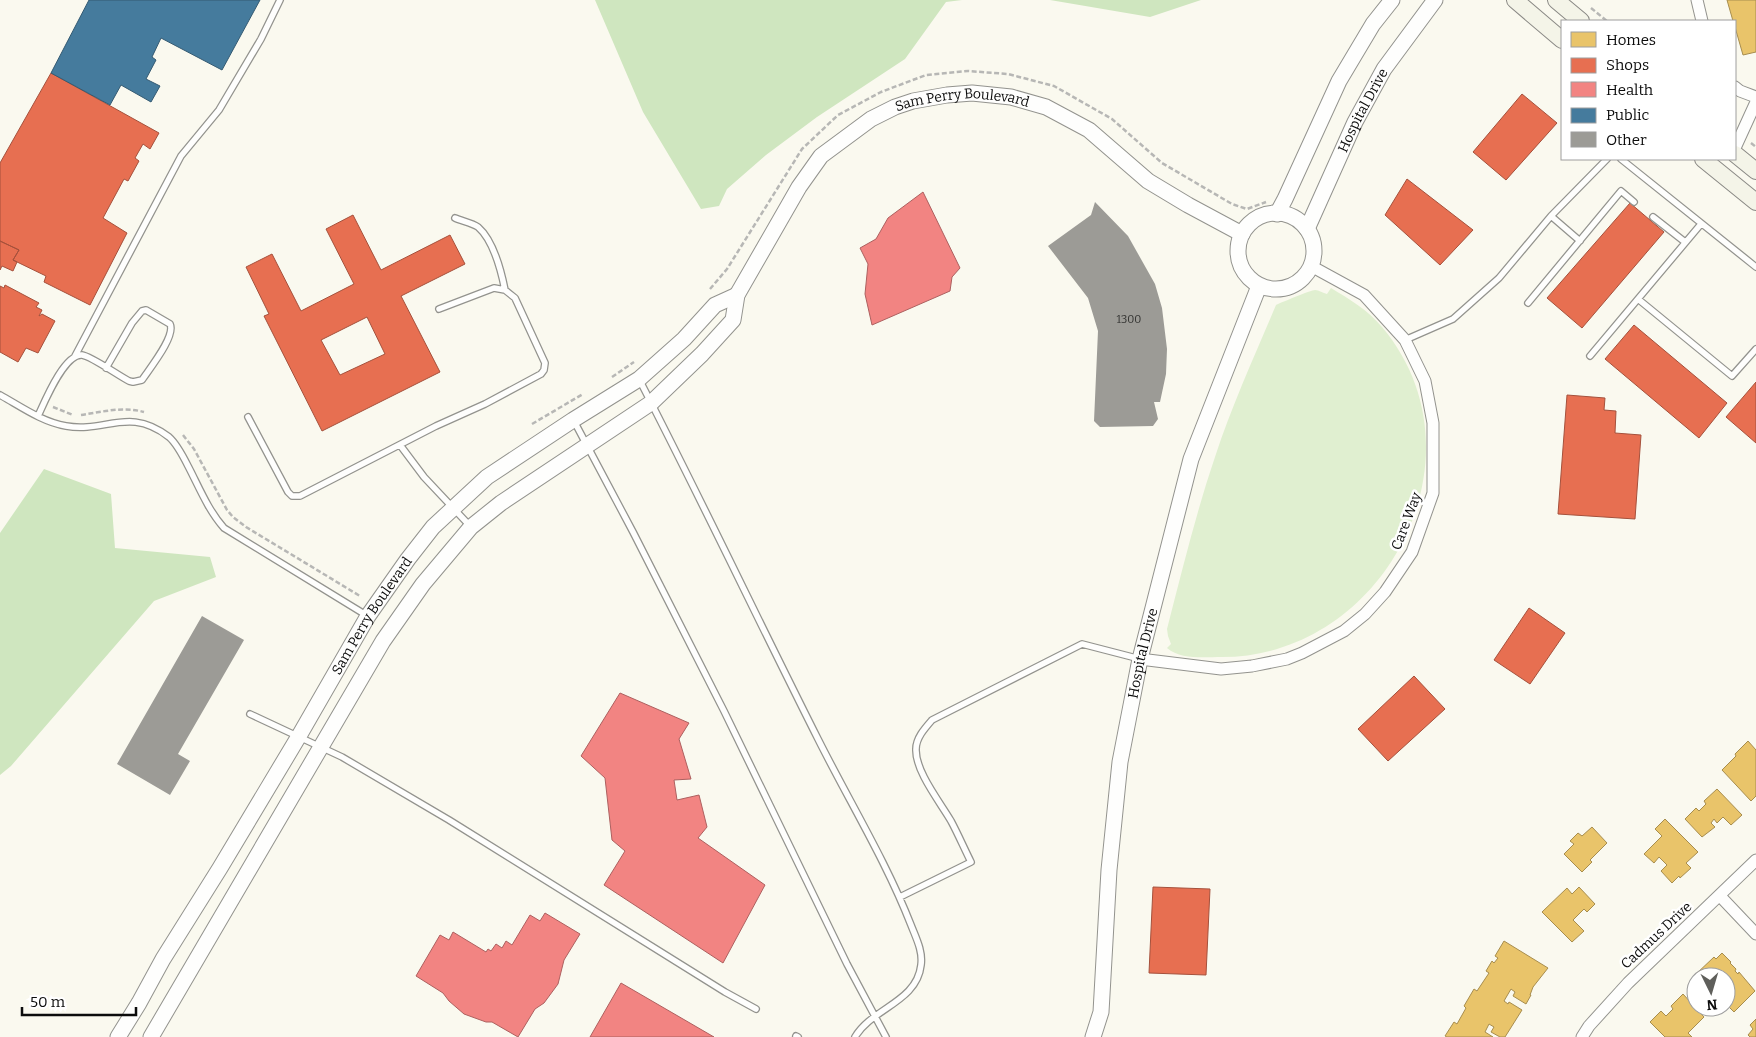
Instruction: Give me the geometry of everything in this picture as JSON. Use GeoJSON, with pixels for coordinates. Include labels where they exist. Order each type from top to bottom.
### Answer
{"type":"FeatureCollection","features":[{"type":"Feature","properties":{"kind":"main road"},"geometry":{"type":"LineString","coordinates":[[1515,0],[1561,39]]}},
{"type":"Feature","properties":{"kind":"main road"},"geometry":{"type":"LineString","coordinates":[[1556,0],[1580,20]]}},
{"type":"Feature","properties":{"kind":"main road"},"geometry":{"type":"LineString","coordinates":[[1736,155],[1756,171]]}},
{"type":"Feature","properties":{"kind":"main road"},"geometry":{"type":"LineString","coordinates":[[1704,160],[1756,202]]}},
{"type":"Feature","properties":{"kind":"street"},"geometry":{"type":"LineString","coordinates":[[1276,214],[1286,199],[1339,81],[1373,24],[1392,0]]}},
{"type":"Feature","properties":{"kind":"street","name":"Hospital Drive"},"geometry":{"type":"LineString","coordinates":[[1307,229],[1355,122],[1384,69],[1436,0]]}},
{"type":"Feature","properties":{"kind":"street"},"geometry":{"type":"LineString","coordinates":[[1697,0],[1702,20]]}},
{"type":"Feature","properties":{"kind":"street"},"geometry":{"type":"LineString","coordinates":[[1736,87],[1756,97]]}},
{"type":"Feature","properties":{"kind":"street","name":"Sam Perry Boulevard"},"geometry":{"type":"LineString","coordinates":[[151,1037],[190,974],[382,641],[423,584],[471,527],[501,503],[651,403],[702,354],[733,320],[737,296],[799,186],[821,156],[862,125],[884,112],[905,104],[947,95],[982,93],[1020,99],[1046,107],[1090,130],[1148,181],[1242,234]]}},
{"type":"Feature","properties":{"kind":"street"},"geometry":{"type":"LineString","coordinates":[[1736,146],[1756,102]]}},
{"type":"Feature","properties":{"kind":"street"},"geometry":{"type":"LineString","coordinates":[[1270,213],[1283,214],[1294,218],[1307,229],[1314,244],[1314,256],[1305,277],[1295,285],[1283,289],[1259,286],[1249,279],[1242,269],[1238,258],[1238,246],[1242,234],[1249,224],[1259,217],[1270,213]]}},
{"type":"Feature","properties":{"kind":"street","name":"Care Way"},"geometry":{"type":"LineString","coordinates":[[1140,659],[1221,669],[1271,663],[1302,653],[1344,630],[1365,614],[1386,592],[1412,552],[1433,493],[1433,423],[1425,381],[1405,340],[1364,295],[1311,266]]}},
{"type":"Feature","properties":{"kind":"street","name":"Hospital Drive"},"geometry":{"type":"LineString","coordinates":[[1093,1037],[1101,1012],[1108,870],[1120,762],[1140,659],[1191,459],[1259,286]]}},
{"type":"Feature","properties":{"kind":"street","name":"Sam Perry Boulevard"},"geometry":{"type":"LineString","coordinates":[[118,1037],[163,959],[299,736],[368,616],[408,559],[433,528],[487,478],[573,420],[639,379],[684,339],[715,305],[737,296]]}},
{"type":"Feature","properties":{"kind":"street","name":"Cadmus Drive"},"geometry":{"type":"LineString","coordinates":[[1582,1037],[1589,1026],[1628,983],[1756,860]]}},
{"type":"Feature","properties":{"kind":"street"},"geometry":{"type":"LineString","coordinates":[[1720,896],[1756,934]]}},
{"type":"Feature","properties":{"kind":"lane"},"geometry":{"type":"LineString","coordinates":[[38,416],[57,379],[67,363],[75,356],[181,156],[219,110],[262,39],[280,0]]}},
{"type":"Feature","properties":{"kind":"lane"},"geometry":{"type":"LineString","coordinates":[[1405,340],[1453,319],[1499,278],[1551,216],[1607,160]]}},
{"type":"Feature","properties":{"kind":"lane"},"geometry":{"type":"LineString","coordinates":[[1622,160],[1756,267]]}},
{"type":"Feature","properties":{"kind":"lane"},"geometry":{"type":"LineString","coordinates":[[1528,303],[1621,192],[1634,202]]}},
{"type":"Feature","properties":{"kind":"lane"},"geometry":{"type":"LineString","coordinates":[[1551,216],[1580,241]]}},
{"type":"Feature","properties":{"kind":"lane"},"geometry":{"type":"LineString","coordinates":[[1653,217],[1685,242]]}},
{"type":"Feature","properties":{"kind":"lane"},"geometry":{"type":"LineString","coordinates":[[455,218],[478,227],[490,244],[500,267],[505,290]]}},
{"type":"Feature","properties":{"kind":"lane"},"geometry":{"type":"LineString","coordinates":[[1590,356],[1701,224]]}},
{"type":"Feature","properties":{"kind":"lane"},"geometry":{"type":"LineString","coordinates":[[248,417],[288,492],[292,496],[300,496],[541,374],[544,370],[545,363],[515,298],[505,290],[494,288],[439,309]]}},
{"type":"Feature","properties":{"kind":"lane"},"geometry":{"type":"LineString","coordinates":[[1638,299],[1732,376],[1756,349]]}},
{"type":"Feature","properties":{"kind":"lane"},"geometry":{"type":"LineString","coordinates":[[75,356],[85,356],[106,368],[129,381],[142,380],[170,336],[172,327],[146,310],[142,311],[132,323],[106,368]]}},
{"type":"Feature","properties":{"kind":"lane"},"geometry":{"type":"LineString","coordinates":[[639,379],[819,741],[900,897],[920,950],[922,963],[920,975],[914,986],[900,1000],[875,1015],[860,1028],[854,1037]]}},
{"type":"Feature","properties":{"kind":"lane"},"geometry":{"type":"LineString","coordinates":[[0,395],[54,423],[80,428],[123,421],[136,422],[154,428],[170,438],[181,453],[216,518],[224,528],[368,616]]}},
{"type":"Feature","properties":{"kind":"lane"},"geometry":{"type":"LineString","coordinates":[[573,420],[642,548],[724,711],[847,964],[886,1037]]}},
{"type":"Feature","properties":{"kind":"lane"},"geometry":{"type":"LineString","coordinates":[[400,445],[424,477],[471,527]]}},
{"type":"Feature","properties":{"kind":"lane"},"geometry":{"type":"LineString","coordinates":[[900,897],[971,862],[952,824],[924,779],[917,761],[916,748],[918,739],[932,720],[1046,664],[1082,644],[1140,659]]}},
{"type":"Feature","properties":{"kind":"lane"},"geometry":{"type":"LineString","coordinates":[[250,714],[342,757],[473,834],[527,870],[725,992],[756,1009]]}},
{"type":"Feature","properties":{"kind":"path"},"geometry":{"type":"LineString","coordinates":[[1589,5],[1607,20]]}},
{"type":"Feature","properties":{"kind":"path"},"geometry":{"type":"LineString","coordinates":[[705,296],[727,269],[802,148],[838,115],[881,92],[926,75],[968,71],[1008,74],[1054,86],[1112,119],[1162,163],[1232,204],[1247,209],[1265,203],[1270,196]]}},
{"type":"Feature","properties":{"kind":"path"},"geometry":{"type":"LineString","coordinates":[[610,378],[639,358]]}},
{"type":"Feature","properties":{"kind":"path"},"geometry":{"type":"LineString","coordinates":[[532,424],[586,392]]}},
{"type":"Feature","properties":{"kind":"path"},"geometry":{"type":"LineString","coordinates":[[60,410],[74,416],[125,409],[146,413]]}},
{"type":"Feature","properties":{"kind":"path"},"geometry":{"type":"LineString","coordinates":[[181,433],[194,449],[227,510],[233,517],[262,537],[360,596]]}},
{"type":"Feature","properties":{"kind":"green space"},"geometry":{"type":"Polygon","coordinates":[[[595,0],[962,0],[946,2],[905,59],[817,117],[766,155],[727,189],[719,206],[701,209],[643,112],[595,0]]]}},
{"type":"Feature","properties":{"kind":"green space"},"geometry":{"type":"Polygon","coordinates":[[[1050,0],[1201,0],[1150,17],[1050,0]]]}},
{"type":"Feature","properties":{"kind":"green space"},"geometry":{"type":"Polygon","coordinates":[[[1331,288],[1358,305],[1377,321],[1413,378],[1425,433],[1422,488],[1404,540],[1373,586],[1331,623],[1280,648],[1222,657],[1193,657],[1173,652],[1167,648],[1171,644],[1167,629],[1202,499],[1229,418],[1276,305],[1316,290],[1327,294],[1331,288]]]}},
{"type":"Feature","properties":{"kind":"green space"},"geometry":{"type":"Polygon","coordinates":[[[44,469],[111,494],[115,548],[210,557],[216,577],[154,601],[11,766],[0,775],[0,533],[44,469]]]}},
{"type":"Feature","properties":{"kind":"building: Homes"},"geometry":{"type":"Polygon","coordinates":[[[1727,0],[1756,0],[1756,52],[1743,55],[1736,30],[1736,20],[1733,20],[1727,0]]]}},
{"type":"Feature","properties":{"kind":"building: Homes"},"geometry":{"type":"Polygon","coordinates":[[[1748,741],[1756,750],[1756,796],[1751,801],[1722,770],[1748,741]]]}},
{"type":"Feature","properties":{"kind":"building: Homes"},"geometry":{"type":"Polygon","coordinates":[[[1717,789],[1742,815],[1731,825],[1723,817],[1717,823],[1714,819],[1711,823],[1715,827],[1702,837],[1685,819],[1696,808],[1699,811],[1706,804],[1704,801],[1717,789]]]}},
{"type":"Feature","properties":{"kind":"building: Homes"},"geometry":{"type":"Polygon","coordinates":[[[1665,819],[1698,852],[1686,863],[1691,868],[1672,883],[1661,871],[1667,865],[1659,857],[1654,863],[1644,854],[1662,836],[1655,829],[1665,819]]]}},
{"type":"Feature","properties":{"kind":"building: Homes"},"geometry":{"type":"Polygon","coordinates":[[[1592,827],[1607,843],[1590,860],[1592,862],[1582,872],[1564,854],[1574,844],[1570,841],[1578,833],[1582,836],[1592,827]]]}},
{"type":"Feature","properties":{"kind":"building: Homes"},"geometry":{"type":"Polygon","coordinates":[[[1579,887],[1595,904],[1587,912],[1584,909],[1573,920],[1584,931],[1572,942],[1542,912],[1567,888],[1572,894],[1579,887]]]}},
{"type":"Feature","properties":{"kind":"building: Homes"},"geometry":{"type":"Polygon","coordinates":[[[1504,941],[1548,968],[1533,987],[1526,1004],[1513,996],[1515,992],[1511,989],[1504,1001],[1522,1010],[1505,1037],[1500,1037],[1491,1032],[1494,1027],[1489,1024],[1485,1032],[1493,1037],[1445,1036],[1454,1022],[1457,1024],[1466,1008],[1464,1006],[1474,989],[1477,991],[1489,973],[1486,971],[1492,961],[1494,963],[1498,958],[1495,956],[1504,941]]]}},
{"type":"Feature","properties":{"kind":"building: Homes"},"geometry":{"type":"Polygon","coordinates":[[[1722,953],[1734,967],[1703,967],[1714,957],[1716,959],[1722,953]]]}},
{"type":"Feature","properties":{"kind":"building: Homes"},"geometry":{"type":"Polygon","coordinates":[[[1736,972],[1738,974],[1739,972],[1755,991],[1736,1010],[1736,972]]]}},
{"type":"Feature","properties":{"kind":"building: Homes"},"geometry":{"type":"Polygon","coordinates":[[[1683,994],[1686,997],[1686,1017],[1704,1017],[1688,1033],[1692,1037],[1665,1037],[1650,1022],[1661,1011],[1666,1016],[1673,1009],[1671,1006],[1683,994]]]}},
{"type":"Feature","properties":{"kind":"building: Homes"},"geometry":{"type":"Polygon","coordinates":[[[1756,1019],[1756,1037],[1750,1037],[1748,1035],[1753,1029],[1750,1025],[1756,1019]]]}},
{"type":"Feature","properties":{"kind":"building: Shops"},"geometry":{"type":"Polygon","coordinates":[[[51,73],[159,133],[150,149],[143,144],[135,158],[139,161],[128,181],[124,179],[103,218],[127,233],[90,305],[44,282],[46,276],[13,260],[19,250],[0,241],[0,163],[51,73]]]}},
{"type":"Feature","properties":{"kind":"building: Shops"},"geometry":{"type":"Polygon","coordinates":[[[1522,94],[1557,123],[1506,180],[1473,152],[1522,94]]]}},
{"type":"Feature","properties":{"kind":"building: Shops"},"geometry":{"type":"Polygon","coordinates":[[[1407,179],[1473,230],[1440,265],[1385,215],[1407,179]]]}},
{"type":"Feature","properties":{"kind":"building: Shops"},"geometry":{"type":"Polygon","coordinates":[[[1630,203],[1664,232],[1582,328],[1547,298],[1630,203]]]}},
{"type":"Feature","properties":{"kind":"building: Shops"},"geometry":{"type":"Polygon","coordinates":[[[353,215],[381,270],[450,235],[465,264],[401,296],[440,372],[322,431],[264,316],[269,314],[246,267],[272,254],[301,311],[354,284],[326,229],[353,215]],[[367,317],[321,340],[340,375],[385,354],[367,317]]]}},
{"type":"Feature","properties":{"kind":"building: Shops"},"geometry":{"type":"Polygon","coordinates":[[[0,241],[19,250],[13,260],[17,262],[13,271],[2,266],[0,270],[0,241]]]}},
{"type":"Feature","properties":{"kind":"building: Shops"},"geometry":{"type":"Polygon","coordinates":[[[5,285],[39,303],[36,307],[42,310],[39,316],[42,314],[55,321],[38,353],[26,348],[18,362],[0,352],[0,286],[4,288],[5,285]]]}},
{"type":"Feature","properties":{"kind":"building: Shops"},"geometry":{"type":"Polygon","coordinates":[[[1634,325],[1727,403],[1699,438],[1605,359],[1634,325]]]}},
{"type":"Feature","properties":{"kind":"building: Shops"},"geometry":{"type":"Polygon","coordinates":[[[1756,382],[1756,443],[1726,417],[1756,382]]]}},
{"type":"Feature","properties":{"kind":"building: Shops"},"geometry":{"type":"Polygon","coordinates":[[[1567,395],[1605,398],[1604,410],[1616,411],[1615,433],[1641,435],[1635,519],[1558,514],[1567,395]]]}},
{"type":"Feature","properties":{"kind":"building: Shops"},"geometry":{"type":"Polygon","coordinates":[[[1529,608],[1565,633],[1530,684],[1494,660],[1529,608]]]}},
{"type":"Feature","properties":{"kind":"building: Shops"},"geometry":{"type":"Polygon","coordinates":[[[1414,676],[1445,709],[1388,761],[1358,729],[1414,676]]]}},
{"type":"Feature","properties":{"kind":"building: Shops"},"geometry":{"type":"Polygon","coordinates":[[[1153,887],[1210,889],[1206,975],[1149,973],[1153,887]]]}},
{"type":"Feature","properties":{"kind":"building: Health"},"geometry":{"type":"Polygon","coordinates":[[[923,192],[960,268],[952,277],[950,291],[872,325],[865,294],[868,264],[860,248],[876,239],[888,218],[923,192]]]}},
{"type":"Feature","properties":{"kind":"building: Health"},"geometry":{"type":"Polygon","coordinates":[[[620,693],[689,723],[679,739],[691,779],[674,780],[677,800],[699,795],[707,827],[698,838],[765,885],[723,963],[604,885],[625,851],[612,840],[605,778],[581,756],[620,693]]]}},
{"type":"Feature","properties":{"kind":"building: Health"},"geometry":{"type":"Polygon","coordinates":[[[545,913],[580,934],[564,960],[558,984],[544,1003],[535,1009],[518,1037],[492,1022],[486,1022],[464,1014],[443,993],[416,976],[440,935],[449,940],[453,932],[486,952],[488,949],[491,951],[496,944],[502,948],[506,941],[512,945],[530,915],[540,921],[545,913]]]}},
{"type":"Feature","properties":{"kind":"building: Health"},"geometry":{"type":"Polygon","coordinates":[[[621,983],[714,1037],[590,1037],[621,983]]]}},
{"type":"Feature","properties":{"kind":"building: Public"},"geometry":{"type":"Polygon","coordinates":[[[89,0],[260,0],[222,70],[161,38],[152,57],[156,60],[146,79],[160,86],[151,102],[121,85],[110,105],[51,73],[89,0]]]}},
{"type":"Feature","properties":{"kind":"building: Other"},"geometry":{"type":"Polygon","coordinates":[[[1095,202],[1128,236],[1155,284],[1162,308],[1167,349],[1166,374],[1160,402],[1154,402],[1158,419],[1153,426],[1100,427],[1094,421],[1098,331],[1088,298],[1048,246],[1091,215],[1095,202]]]}},
{"type":"Feature","properties":{"kind":"building: Other"},"geometry":{"type":"Polygon","coordinates":[[[202,616],[244,640],[178,754],[190,761],[170,795],[117,764],[202,616]]]}}]}
